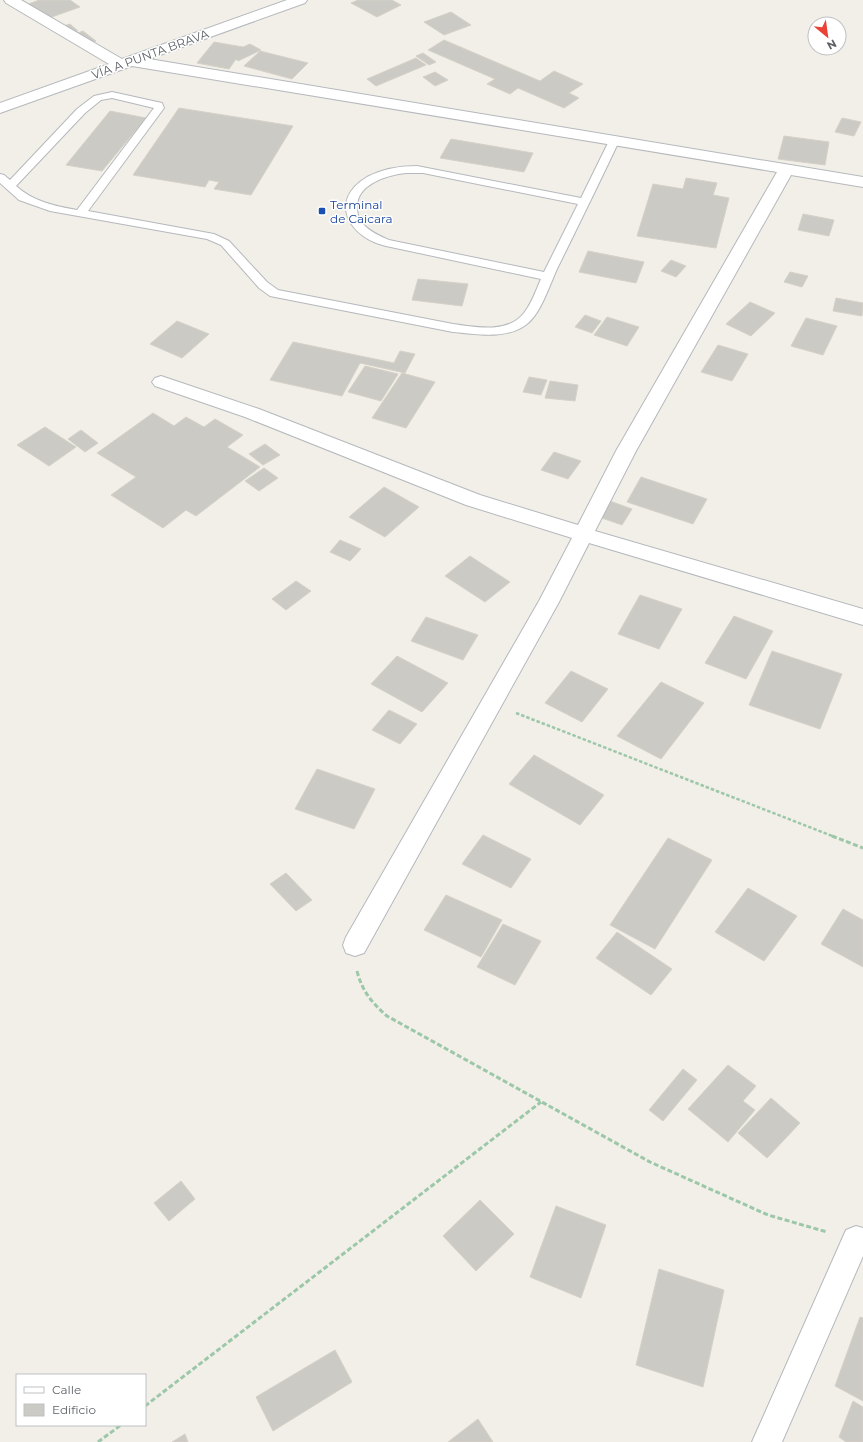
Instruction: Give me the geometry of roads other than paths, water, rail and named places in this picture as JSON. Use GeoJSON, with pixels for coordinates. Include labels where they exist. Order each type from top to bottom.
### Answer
{"type":"FeatureCollection","features":[{"type":"Feature","properties":{"kind":"street"},"geometry":{"type":"LineString","coordinates":[[11,0],[126,63],[863,182]]}},
{"type":"Feature","properties":{"kind":"street","name":"VÍA A PUNTA BRAVA"},"geometry":{"type":"LineString","coordinates":[[0,108],[300,0]]}},
{"type":"Feature","properties":{"kind":"street"},"geometry":{"type":"LineString","coordinates":[[355,945],[549,602],[626,451],[786,170]]}},
{"type":"Feature","properties":{"kind":"street"},"geometry":{"type":"LineString","coordinates":[[161,382],[252,413],[473,500],[863,617]]}},
{"type":"Feature","properties":{"kind":"street"},"geometry":{"type":"LineString","coordinates":[[767,1442],[860,1241]]}},
{"type":"Feature","properties":{"kind":"lane"},"geometry":{"type":"LineString","coordinates":[[10,186],[81,111],[98,98],[112,95],[158,105],[159,108],[80,214]]}},
{"type":"Feature","properties":{"kind":"lane"},"geometry":{"type":"LineString","coordinates":[[0,177],[23,198],[54,210],[210,236],[225,243],[253,276],[274,293],[453,328],[494,331],[508,328],[522,322],[530,314],[614,141]]}},
{"type":"Feature","properties":{"kind":"lane"},"geometry":{"type":"LineString","coordinates":[[549,277],[386,243],[370,236],[359,228],[352,218],[350,208],[353,198],[364,183],[377,176],[404,169],[423,170],[585,202]]}},
{"type":"Feature","properties":{"kind":"place","name":"Terminal de Caicara"},"geometry":{"type":"Point","coordinates":[322,211]}}]}
